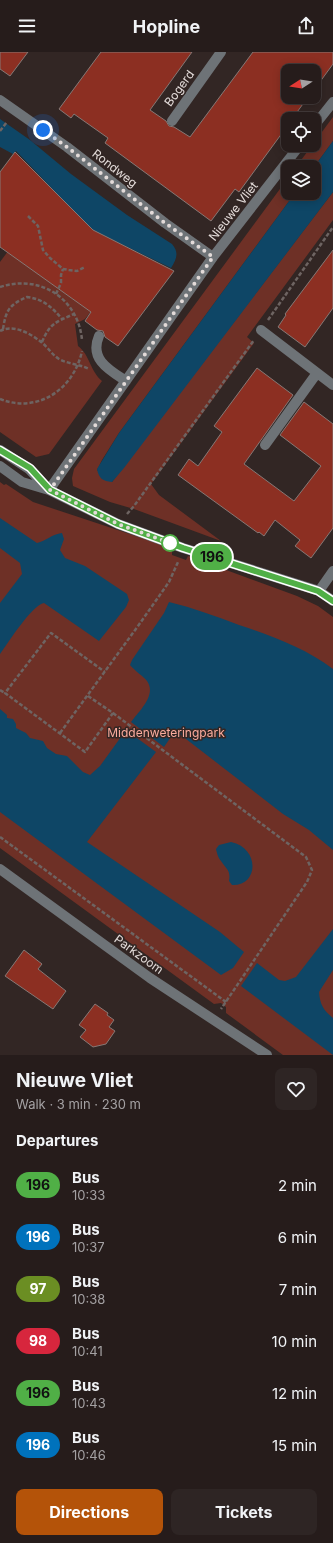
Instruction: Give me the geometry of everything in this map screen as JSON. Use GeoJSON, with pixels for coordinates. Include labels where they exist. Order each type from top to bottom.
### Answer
{"type":"FeatureCollection","features":[{"type":"Feature","properties":{"kind":"street","name":"Bogerd"},"geometry":{"type":"LineString","coordinates":[[172,121],[221,52]]}},
{"type":"Feature","properties":{"kind":"street","name":"Rondweg"},"geometry":{"type":"LineString","coordinates":[[0,100],[67,147],[165,223],[213,257]]}},
{"type":"Feature","properties":{"kind":"street"},"geometry":{"type":"LineString","coordinates":[[321,117],[333,102]]}},
{"type":"Feature","properties":{"kind":"street","name":"Nieuwe Vliet"},"geometry":{"type":"LineString","coordinates":[[50,490],[213,257],[295,152]]}},
{"type":"Feature","properties":{"kind":"street"},"geometry":{"type":"LineString","coordinates":[[261,330],[333,385]]}},
{"type":"Feature","properties":{"kind":"street"},"geometry":{"type":"LineString","coordinates":[[99,336],[96,344],[97,356],[109,369],[126,381]]}},
{"type":"Feature","properties":{"kind":"street"},"geometry":{"type":"LineString","coordinates":[[265,445],[317,373]]}},
{"type":"Feature","properties":{"kind":"street"},"geometry":{"type":"LineString","coordinates":[[0,450],[30,468],[50,490]]}},
{"type":"Feature","properties":{"kind":"street"},"geometry":{"type":"LineString","coordinates":[[0,466],[22,482],[50,490],[118,524],[183,548],[318,591],[333,601]]}},
{"type":"Feature","properties":{"kind":"street"},"geometry":{"type":"LineString","coordinates":[[318,591],[333,571]]}},
{"type":"Feature","properties":{"kind":"street","name":"Parkzoom"},"geometry":{"type":"LineString","coordinates":[[0,869],[150,978],[266,1055]]}},
{"type":"Feature","properties":{"kind":"path"},"geometry":{"type":"LineString","coordinates":[[0,131],[6,122]]}},
{"type":"Feature","properties":{"kind":"path"},"geometry":{"type":"LineString","coordinates":[[28,216],[38,226],[43,250],[50,258],[63,269],[77,271],[85,267]]}},
{"type":"Feature","properties":{"kind":"path"},"geometry":{"type":"LineString","coordinates":[[118,524],[134,506],[333,227]]}},
{"type":"Feature","properties":{"kind":"path"},"geometry":{"type":"LineString","coordinates":[[56,294],[61,283],[63,269]]}},
{"type":"Feature","properties":{"kind":"path"},"geometry":{"type":"LineString","coordinates":[[0,288],[14,284],[32,284],[56,294],[66,303],[74,314],[80,326],[82,339],[82,352],[78,364],[67,384],[50,397],[28,404],[17,404],[0,399]]}},
{"type":"Feature","properties":{"kind":"path"},"geometry":{"type":"LineString","coordinates":[[2,330],[8,310],[12,305],[27,297],[44,302],[53,308],[62,319]]}},
{"type":"Feature","properties":{"kind":"path"},"geometry":{"type":"LineString","coordinates":[[42,342],[48,328],[62,319],[74,314]]}},
{"type":"Feature","properties":{"kind":"path"},"geometry":{"type":"LineString","coordinates":[[2,330],[9,328],[20,330],[42,342],[51,354],[61,360],[78,364],[92,371]]}},
{"type":"Feature","properties":{"kind":"path"},"geometry":{"type":"LineString","coordinates":[[60,733],[88,696],[168,582],[177,565],[183,548]]}},
{"type":"Feature","properties":{"kind":"path"},"geometry":{"type":"LineString","coordinates":[[5,693],[51,633],[105,672]]}},
{"type":"Feature","properties":{"kind":"path"},"geometry":{"type":"LineString","coordinates":[[0,690],[85,752],[113,713]]}},
{"type":"Feature","properties":{"kind":"path"},"geometry":{"type":"LineString","coordinates":[[88,696],[306,857],[312,870],[307,882],[213,1020]]}},
{"type":"Feature","properties":{"kind":"path"},"geometry":{"type":"LineString","coordinates":[[0,836],[226,1002]]}},
{"type":"Feature","properties":{"kind":"green space"},"geometry":{"type":"Polygon","coordinates":[[[333,117],[333,141],[319,160],[301,160],[307,152],[321,152],[321,133],[333,117]]]}},
{"type":"Feature","properties":{"kind":"green space"},"geometry":{"type":"Polygon","coordinates":[[[281,188],[281,200],[290,200],[119,433],[102,460],[97,470],[112,482],[333,192],[333,220],[247,337],[254,343],[151,484],[159,495],[221,541],[134,509],[110,502],[73,486],[72,478],[74,469],[281,188]]]}},
{"type":"Feature","properties":{"kind":"green space"},"geometry":{"type":"Polygon","coordinates":[[[31,220],[92,310],[85,319],[75,324],[78,346],[85,354],[95,373],[102,381],[49,454],[36,457],[0,432],[0,262],[31,220]]]}},
{"type":"Feature","properties":{"kind":"green space","name":"Middenweteringpark"},"geometry":{"type":"Polygon","coordinates":[[[0,482],[4,485],[6,484],[33,502],[160,544],[172,549],[172,555],[186,560],[188,556],[297,596],[318,606],[333,617],[333,1055],[283,1055],[226,1013],[226,1007],[221,1003],[214,1004],[0,848],[0,482]]]}},
{"type":"Feature","properties":{"kind":"water"},"geometry":{"type":"Polygon","coordinates":[[[0,119],[30,140],[71,174],[127,215],[172,244],[176,250],[176,256],[175,262],[171,268],[92,230],[16,151],[13,154],[0,147],[0,119]]]}},
{"type":"Feature","properties":{"kind":"water"},"geometry":{"type":"Polygon","coordinates":[[[333,141],[333,192],[124,468],[112,482],[102,479],[97,469],[119,433],[290,200],[321,200],[321,160],[319,160],[333,141]]]}},
{"type":"Feature","properties":{"kind":"water"},"geometry":{"type":"Polygon","coordinates":[[[0,518],[37,543],[62,533],[64,539],[60,550],[65,558],[85,566],[127,594],[129,600],[126,607],[99,641],[44,603],[33,610],[0,654],[0,603],[22,574],[20,563],[0,548],[0,518]]]}},
{"type":"Feature","properties":{"kind":"water"},"geometry":{"type":"Polygon","coordinates":[[[169,602],[204,612],[276,638],[300,649],[333,669],[333,850],[309,830],[283,814],[177,732],[173,734],[164,747],[131,722],[146,703],[150,692],[150,686],[147,681],[130,665],[164,613],[169,602]]]}},
{"type":"Feature","properties":{"kind":"water"},"geometry":{"type":"Polygon","coordinates":[[[0,709],[7,715],[7,718],[13,719],[16,724],[16,728],[26,733],[30,738],[43,741],[47,748],[56,754],[67,756],[83,772],[90,775],[100,766],[126,730],[156,752],[87,842],[220,932],[244,952],[233,968],[221,975],[0,812],[0,709]]]}},
{"type":"Feature","properties":{"kind":"water"},"geometry":{"type":"Polygon","coordinates":[[[231,842],[247,851],[251,859],[251,873],[247,880],[241,884],[232,885],[229,881],[229,872],[219,858],[216,849],[219,845],[231,842]]]}},
{"type":"Feature","properties":{"kind":"water"},"geometry":{"type":"Polygon","coordinates":[[[333,929],[333,970],[319,992],[320,1000],[323,1006],[333,1018],[333,1055],[241,986],[257,963],[279,980],[285,981],[296,977],[333,929]]]}},
{"type":"Feature","properties":{"kind":"building"},"geometry":{"type":"Polygon","coordinates":[[[0,52],[28,52],[10,76],[0,69],[0,52]]]}},
{"type":"Feature","properties":{"kind":"building"},"geometry":{"type":"Polygon","coordinates":[[[101,52],[192,52],[150,110],[166,121],[169,126],[174,127],[190,137],[253,52],[333,52],[333,64],[321,80],[321,64],[281,64],[281,104],[303,104],[297,112],[281,112],[281,135],[239,192],[235,189],[211,221],[105,143],[108,138],[74,114],[71,118],[59,109],[101,52]]]}},
{"type":"Feature","properties":{"kind":"building"},"geometry":{"type":"Polygon","coordinates":[[[15,152],[93,230],[174,271],[118,346],[105,337],[103,331],[97,330],[85,321],[91,312],[0,247],[0,172],[15,152]]]}},
{"type":"Feature","properties":{"kind":"building"},"geometry":{"type":"Polygon","coordinates":[[[333,250],[333,308],[305,347],[278,327],[286,315],[285,314],[333,250]]]}},
{"type":"Feature","properties":{"kind":"building"},"geometry":{"type":"Polygon","coordinates":[[[257,368],[293,395],[244,464],[294,501],[321,466],[280,435],[304,402],[333,424],[333,528],[311,558],[295,546],[300,540],[275,520],[264,536],[178,475],[189,459],[198,466],[222,432],[214,426],[257,368]]]}},
{"type":"Feature","properties":{"kind":"building"},"geometry":{"type":"Polygon","coordinates":[[[24,950],[42,964],[38,969],[66,991],[53,1009],[5,976],[24,950]]]}},
{"type":"Feature","properties":{"kind":"building"},"geometry":{"type":"Polygon","coordinates":[[[95,1004],[108,1013],[107,1015],[114,1020],[109,1027],[115,1031],[106,1044],[93,1047],[80,1037],[86,1030],[79,1025],[95,1004]]]}},
{"type":"Feature","properties":{"kind":"bus line","name":"196"},"geometry":{"type":"LineString","coordinates":[[0,450],[30,468],[50,490],[118,524],[183,548],[318,591],[333,601]]}},
{"type":"Feature","properties":{"kind":"route"},"geometry":{"type":"LineString","coordinates":[[43,130],[165,223],[213,257],[50,490],[118,524],[170,543]]}}]}
